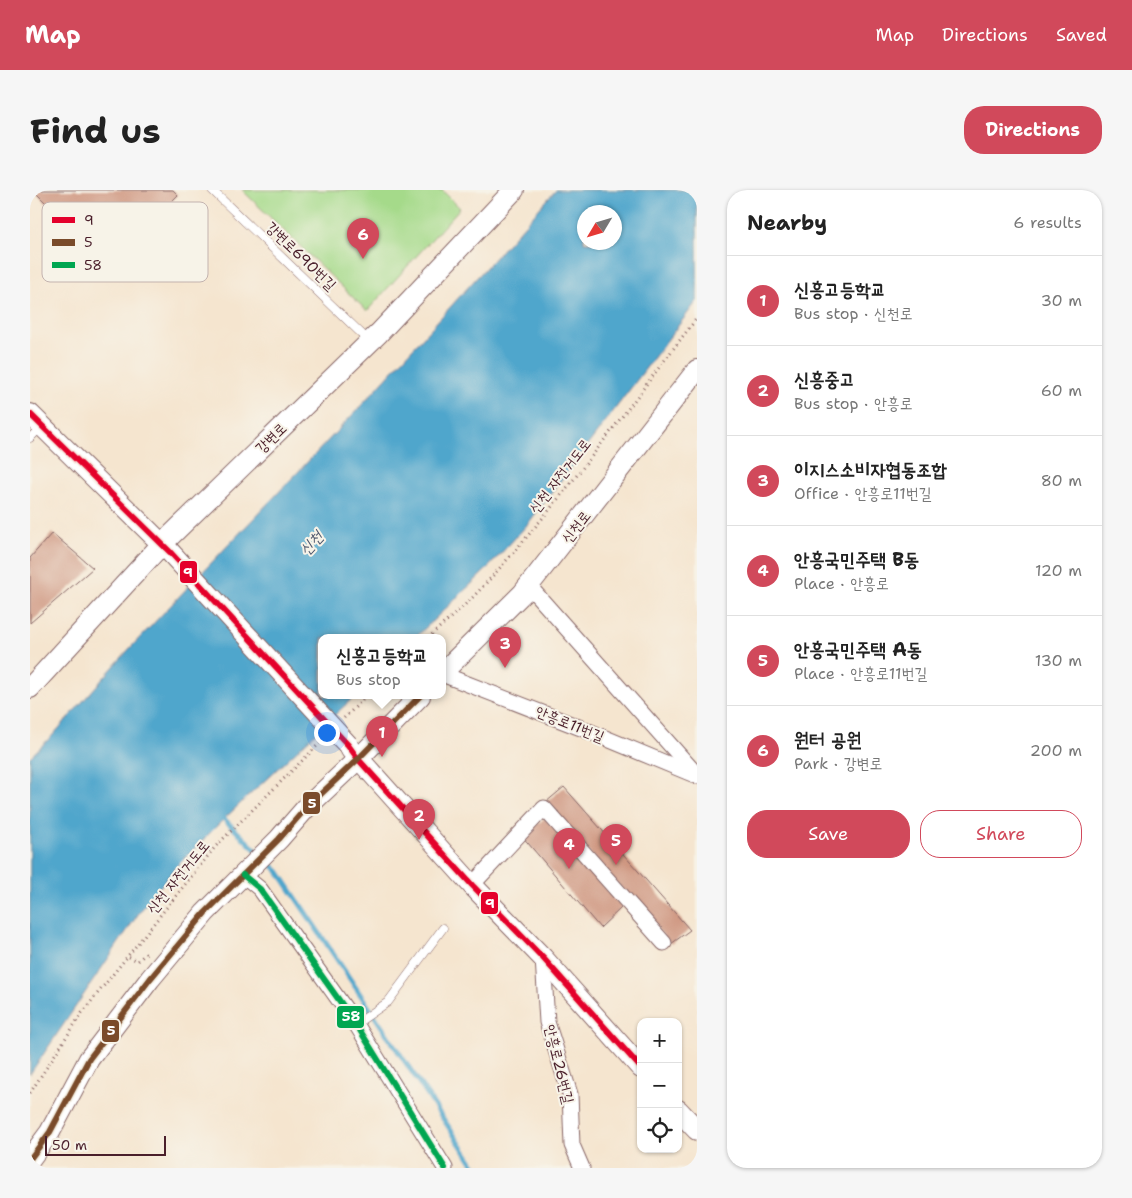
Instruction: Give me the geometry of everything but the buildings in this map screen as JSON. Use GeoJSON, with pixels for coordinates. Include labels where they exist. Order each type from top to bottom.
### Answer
{"type":"FeatureCollection","features":[{"type":"Feature","properties":{"kind":"street","name":"강변로"},"geometry":{"type":"LineString","coordinates":[[30,688],[370,342],[514,190]]}},
{"type":"Feature","properties":{"kind":"street","name":"신천로"},"geometry":{"type":"LineString","coordinates":[[446,669],[528,586],[697,370]]}},
{"type":"Feature","properties":{"kind":"street"},"geometry":{"type":"LineString","coordinates":[[34,426],[166,548],[472,885],[543,958],[637,1064]]}},
{"type":"Feature","properties":{"kind":"street"},"geometry":{"type":"LineString","coordinates":[[528,586],[697,775]]}},
{"type":"Feature","properties":{"kind":"street","name":"안흥로11번길"},"geometry":{"type":"LineString","coordinates":[[446,675],[697,775]]}},
{"type":"Feature","properties":{"kind":"street"},"geometry":{"type":"LineString","coordinates":[[30,1159],[50,1132],[88,1059],[205,913],[279,839],[353,752],[416,699]]}},
{"type":"Feature","properties":{"kind":"street"},"geometry":{"type":"LineString","coordinates":[[472,885],[544,808],[664,943]]}},
{"type":"Feature","properties":{"kind":"street"},"geometry":{"type":"LineString","coordinates":[[246,871],[360,1021],[444,1168]]}},
{"type":"Feature","properties":{"kind":"street","name":"안흥로26번길"},"geometry":{"type":"LineString","coordinates":[[543,958],[548,1022],[570,1094],[572,1145],[582,1168]]}},
{"type":"Feature","properties":{"kind":"street"},"geometry":{"type":"LineString","coordinates":[[682,1114],[697,1130]]}},
{"type":"Feature","properties":{"kind":"lane","name":"강변로690번길"},"geometry":{"type":"LineString","coordinates":[[212,190],[370,342]]}},
{"type":"Feature","properties":{"kind":"lane"},"geometry":{"type":"LineString","coordinates":[[360,1021],[388,1002],[443,928]]}},
{"type":"Feature","properties":{"kind":"path","name":"신천 자전거도로"},"geometry":{"type":"LineString","coordinates":[[432,634],[472,597],[523,540],[697,318]]}},
{"type":"Feature","properties":{"kind":"path"},"geometry":{"type":"LineString","coordinates":[[339,724],[364,699]]}},
{"type":"Feature","properties":{"kind":"path","name":"신천 자전거도로"},"geometry":{"type":"LineString","coordinates":[[30,1092],[82,1013],[216,846],[325,738]]}},
{"type":"Feature","properties":{"kind":"green space"},"geometry":{"type":"Polygon","coordinates":[[[242,190],[442,190],[460,208],[367,311],[242,190]]]}},
{"type":"Feature","properties":{"kind":"water","name":"신천"},"geometry":{"type":"Polygon","coordinates":[[[556,190],[697,190],[697,301],[527,525],[485,571],[419,634],[318,634],[318,699],[352,699],[224,819],[175,868],[139,913],[30,1074],[30,757],[52,736],[130,648],[358,409],[556,190]]]}},
{"type":"Feature","properties":{"kind":"waterway"},"geometry":{"type":"LineString","coordinates":[[220,815],[259,853]]}},
{"type":"Feature","properties":{"kind":"waterway"},"geometry":{"type":"LineString","coordinates":[[265,859],[278,871],[476,1168]]}},
{"type":"Feature","properties":{"kind":"transit line","name":"9"},"geometry":{"type":"LineString","coordinates":[[30,414],[170,552],[348,745],[358,759],[472,885],[543,958],[637,1064]]}},
{"type":"Feature","properties":{"kind":"transit line","name":"5"},"geometry":{"type":"LineString","coordinates":[[30,1159],[50,1132],[89,1059],[150,979],[205,913],[279,839],[306,808],[417,699]]}},
{"type":"Feature","properties":{"kind":"transit line","name":"58"},"geometry":{"type":"LineString","coordinates":[[243,875],[260,889],[356,1024],[445,1168]]}},
{"type":"Feature","properties":{"kind":"place","name":"원터 공원"},"geometry":{"type":"Point","coordinates":[363,259]}},
{"type":"Feature","properties":{"kind":"place","name":"이지스소비자협동조합"},"geometry":{"type":"Point","coordinates":[505,668]}},
{"type":"Feature","properties":{"kind":"place","name":"신흥고등학교"},"geometry":{"type":"Point","coordinates":[382,757]}},
{"type":"Feature","properties":{"kind":"place","name":"신흥중고"},"geometry":{"type":"Point","coordinates":[419,840]}},
{"type":"Feature","properties":{"kind":"place","name":"안흥국민주택 A동"},"geometry":{"type":"Point","coordinates":[616,865]}},
{"type":"Feature","properties":{"kind":"place","name":"안흥국민주택 B동"},"geometry":{"type":"Point","coordinates":[569,869]}}]}
